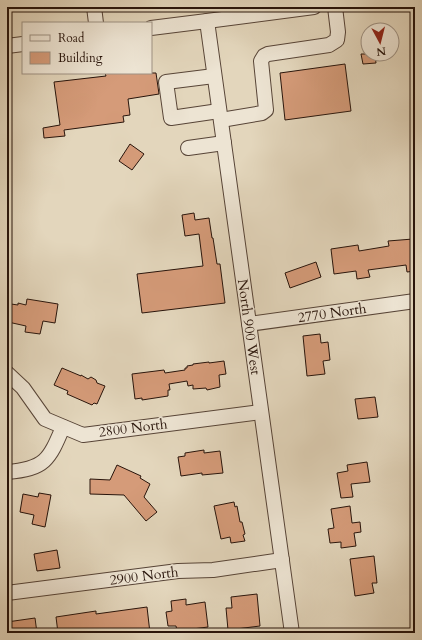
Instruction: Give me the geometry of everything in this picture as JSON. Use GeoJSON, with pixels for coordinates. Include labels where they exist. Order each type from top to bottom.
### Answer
{"type":"FeatureCollection","features":[{"type":"Feature","properties":{"kind":"street"},"geometry":{"type":"LineString","coordinates":[[94,7],[96,22]]}},
{"type":"Feature","properties":{"kind":"street"},"geometry":{"type":"LineString","coordinates":[[152,28],[314,7]]}},
{"type":"Feature","properties":{"kind":"street"},"geometry":{"type":"LineString","coordinates":[[214,76],[166,82],[171,118],[262,113],[266,110],[261,61],[264,56],[268,54],[329,45],[337,40],[338,32],[335,7]]}},
{"type":"Feature","properties":{"kind":"street","name":"North 900 West"},"geometry":{"type":"LineString","coordinates":[[207,22],[292,633]]}},
{"type":"Feature","properties":{"kind":"street"},"geometry":{"type":"LineString","coordinates":[[7,46],[22,44]]}},
{"type":"Feature","properties":{"kind":"street"},"geometry":{"type":"LineString","coordinates":[[188,148],[224,143]]}},
{"type":"Feature","properties":{"kind":"street","name":"2770 North"},"geometry":{"type":"LineString","coordinates":[[249,324],[415,301]]}},
{"type":"Feature","properties":{"kind":"street","name":"2800 North"},"geometry":{"type":"LineString","coordinates":[[7,373],[23,388],[45,419],[83,435],[261,412]]}},
{"type":"Feature","properties":{"kind":"street"},"geometry":{"type":"LineString","coordinates":[[7,472],[32,468],[44,462],[55,446],[63,427]]}},
{"type":"Feature","properties":{"kind":"street","name":"2900 North"},"geometry":{"type":"LineString","coordinates":[[7,593],[178,571],[213,570],[282,560]]}},
{"type":"Feature","properties":{"kind":"building"},"geometry":{"type":"Polygon","coordinates":[[[363,62],[376,62],[376,63],[363,64],[363,62]]]}},
{"type":"Feature","properties":{"kind":"building"},"geometry":{"type":"Polygon","coordinates":[[[345,64],[351,111],[285,120],[280,73],[345,64]]]}},
{"type":"Feature","properties":{"kind":"building"},"geometry":{"type":"Polygon","coordinates":[[[156,73],[159,94],[128,99],[130,115],[123,116],[124,122],[64,130],[65,136],[44,138],[43,128],[60,125],[54,82],[106,76],[105,74],[156,73]]]}},
{"type":"Feature","properties":{"kind":"building"},"geometry":{"type":"Polygon","coordinates":[[[130,144],[144,154],[132,170],[119,161],[130,144]]]}},
{"type":"Feature","properties":{"kind":"building"},"geometry":{"type":"Polygon","coordinates":[[[194,213],[195,220],[209,218],[217,264],[220,264],[225,303],[142,313],[137,274],[203,266],[199,234],[185,236],[182,215],[194,213]]]}},
{"type":"Feature","properties":{"kind":"building"},"geometry":{"type":"Polygon","coordinates":[[[413,239],[413,244],[415,244],[415,271],[407,272],[406,265],[368,270],[370,277],[357,279],[356,271],[334,274],[331,249],[358,245],[359,251],[389,246],[388,241],[413,239]]]}},
{"type":"Feature","properties":{"kind":"building"},"geometry":{"type":"Polygon","coordinates":[[[316,262],[321,277],[290,288],[285,273],[316,262]]]}},
{"type":"Feature","properties":{"kind":"building"},"geometry":{"type":"Polygon","coordinates":[[[27,299],[58,304],[55,323],[43,321],[40,334],[25,332],[26,326],[8,322],[11,304],[18,305],[18,303],[26,305],[27,299]]]}},
{"type":"Feature","properties":{"kind":"building"},"geometry":{"type":"Polygon","coordinates":[[[320,334],[321,343],[328,342],[330,360],[323,361],[325,374],[307,376],[303,336],[320,334]]]}},
{"type":"Feature","properties":{"kind":"building"},"geometry":{"type":"Polygon","coordinates":[[[224,361],[226,374],[219,375],[220,387],[207,390],[206,388],[193,389],[193,385],[188,386],[187,381],[169,384],[170,390],[168,390],[168,396],[142,400],[142,398],[135,399],[132,374],[164,370],[165,373],[185,370],[187,366],[193,364],[224,361]]]}},
{"type":"Feature","properties":{"kind":"building"},"geometry":{"type":"Polygon","coordinates":[[[62,368],[88,379],[91,377],[96,380],[97,383],[105,386],[97,404],[94,403],[92,405],[67,394],[68,391],[54,385],[62,368]]]}},
{"type":"Feature","properties":{"kind":"building"},"geometry":{"type":"Polygon","coordinates":[[[375,397],[378,417],[358,419],[355,399],[375,397]]]}},
{"type":"Feature","properties":{"kind":"building"},"geometry":{"type":"Polygon","coordinates":[[[204,450],[204,453],[220,451],[223,473],[202,475],[202,473],[181,476],[178,457],[185,456],[185,453],[204,450]]]}},
{"type":"Feature","properties":{"kind":"building"},"geometry":{"type":"Polygon","coordinates":[[[367,462],[370,482],[351,484],[353,497],[341,498],[337,473],[348,471],[347,465],[367,462]]]}},
{"type":"Feature","properties":{"kind":"building"},"geometry":{"type":"Polygon","coordinates":[[[117,465],[141,476],[140,478],[150,484],[144,497],[157,512],[146,521],[124,495],[90,494],[90,479],[110,480],[117,465]]]}},
{"type":"Feature","properties":{"kind":"building"},"geometry":{"type":"Polygon","coordinates":[[[39,493],[51,495],[45,527],[32,524],[34,515],[20,512],[23,494],[38,497],[39,493]]]}},
{"type":"Feature","properties":{"kind":"building"},"geometry":{"type":"Polygon","coordinates":[[[234,502],[235,507],[237,506],[240,522],[242,522],[245,541],[231,543],[230,537],[221,539],[214,506],[234,502]]]}},
{"type":"Feature","properties":{"kind":"building"},"geometry":{"type":"Polygon","coordinates":[[[350,506],[352,523],[360,522],[361,532],[354,533],[356,546],[341,548],[341,542],[330,543],[328,529],[334,528],[331,509],[350,506]]]}},
{"type":"Feature","properties":{"kind":"building"},"geometry":{"type":"Polygon","coordinates":[[[57,550],[60,568],[37,571],[34,554],[57,550]]]}},
{"type":"Feature","properties":{"kind":"building"},"geometry":{"type":"Polygon","coordinates":[[[374,556],[377,583],[372,583],[374,593],[355,596],[350,559],[374,556]]]}},
{"type":"Feature","properties":{"kind":"building"},"geometry":{"type":"Polygon","coordinates":[[[257,594],[260,626],[228,630],[226,608],[232,608],[231,597],[257,594]]]}},
{"type":"Feature","properties":{"kind":"building"},"geometry":{"type":"Polygon","coordinates":[[[186,599],[186,605],[205,602],[208,627],[177,631],[176,626],[168,626],[166,612],[172,611],[171,601],[186,599]]]}},
{"type":"Feature","properties":{"kind":"building"},"geometry":{"type":"Polygon","coordinates":[[[147,607],[150,633],[58,633],[56,617],[96,611],[96,614],[147,607]]]}},
{"type":"Feature","properties":{"kind":"building"},"geometry":{"type":"Polygon","coordinates":[[[35,618],[37,633],[7,633],[7,622],[35,618]]]}}]}
